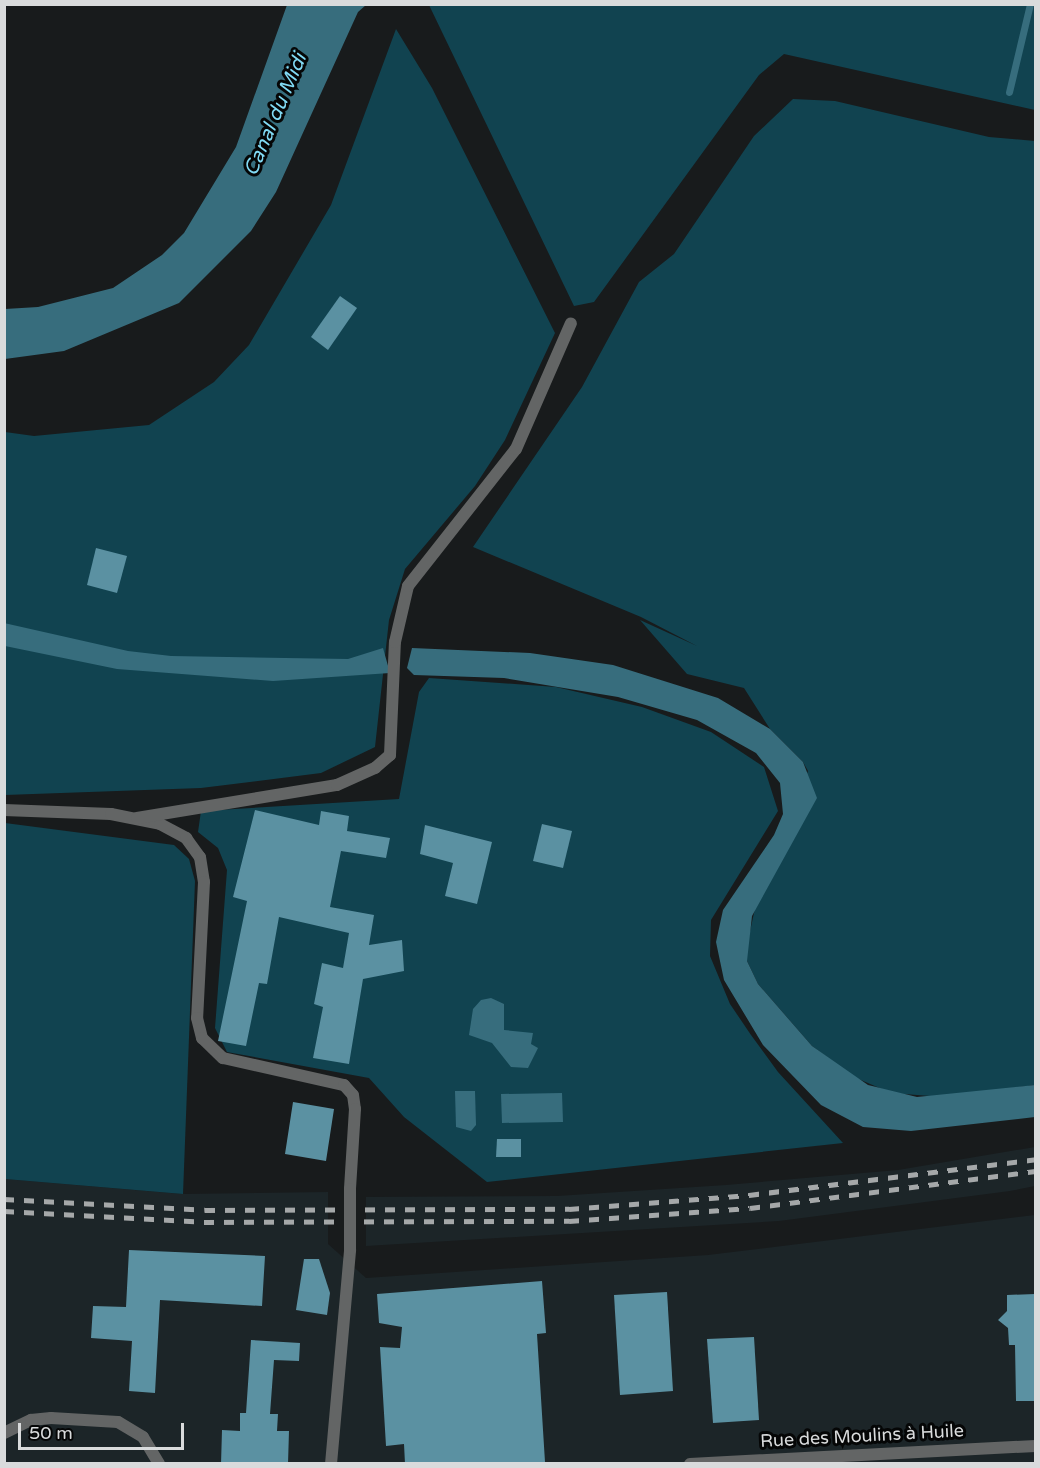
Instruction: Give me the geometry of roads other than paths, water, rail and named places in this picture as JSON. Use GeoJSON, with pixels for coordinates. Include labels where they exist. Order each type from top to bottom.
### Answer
{"type":"FeatureCollection","features":[{"type":"Feature","properties":{"kind":"street"},"geometry":{"type":"LineString","coordinates":[[4,810],[137,818],[337,785],[375,768],[390,755],[395,642],[408,586],[516,449],[571,322]]}},
{"type":"Feature","properties":{"kind":"street"},"geometry":{"type":"LineString","coordinates":[[137,818],[180,834],[200,857],[204,882],[197,1018],[202,1038],[223,1058],[344,1085],[353,1095],[355,1109],[350,1189],[350,1250],[331,1464]]}},
{"type":"Feature","properties":{"kind":"street"},"geometry":{"type":"LineString","coordinates":[[4,1433],[31,1420],[51,1418],[118,1422],[143,1437],[159,1464]]}},
{"type":"Feature","properties":{"kind":"street","name":"Rue des Moulins à Huile"},"geometry":{"type":"LineString","coordinates":[[690,1464],[1035,1446]]}},
{"type":"Feature","properties":{"kind":"water","name":"Canal du Midi"},"geometry":{"type":"Polygon","coordinates":[[[287,5],[366,5],[358,12],[276,192],[251,231],[179,303],[64,351],[5,359],[5,309],[38,307],[113,288],[162,255],[184,233],[236,147],[287,5]]]}},
{"type":"Feature","properties":{"kind":"water"},"geometry":{"type":"Polygon","coordinates":[[[4,623],[128,651],[171,656],[348,659],[383,648],[390,673],[273,681],[117,669],[5,646],[4,623]]]}},
{"type":"Feature","properties":{"kind":"water"},"geometry":{"type":"Polygon","coordinates":[[[412,648],[530,653],[613,665],[718,698],[770,729],[803,762],[817,798],[752,916],[747,961],[758,984],[812,1046],[868,1085],[917,1097],[1035,1085],[1035,1117],[911,1131],[863,1127],[821,1105],[763,1045],[724,980],[716,942],[723,910],[774,835],[783,814],[780,783],[756,753],[697,720],[618,697],[504,678],[414,675],[407,668],[412,648]]]}},
{"type":"Feature","properties":{"kind":"water"},"geometry":{"type":"Polygon","coordinates":[[[491,998],[504,1004],[504,1030],[533,1033],[531,1044],[538,1048],[528,1068],[511,1067],[492,1043],[469,1035],[473,1009],[481,1000],[491,998]]]}},
{"type":"Feature","properties":{"kind":"water"},"geometry":{"type":"Polygon","coordinates":[[[455,1091],[475,1091],[476,1125],[471,1131],[456,1127],[455,1091]]]}},
{"type":"Feature","properties":{"kind":"water"},"geometry":{"type":"Polygon","coordinates":[[[562,1093],[563,1122],[502,1123],[501,1094],[562,1093]]]}},
{"type":"Feature","properties":{"kind":"waterway"},"geometry":{"type":"LineString","coordinates":[[1009,92],[1030,4]]}},
{"type":"Feature","properties":{"kind":"railway"},"geometry":{"type":"LineString","coordinates":[[4,1199],[205,1210],[569,1209],[749,1195],[1036,1159]]}},
{"type":"Feature","properties":{"kind":"railway"},"geometry":{"type":"LineString","coordinates":[[4,1211],[204,1222],[569,1221],[750,1208],[1036,1171]]}}]}
